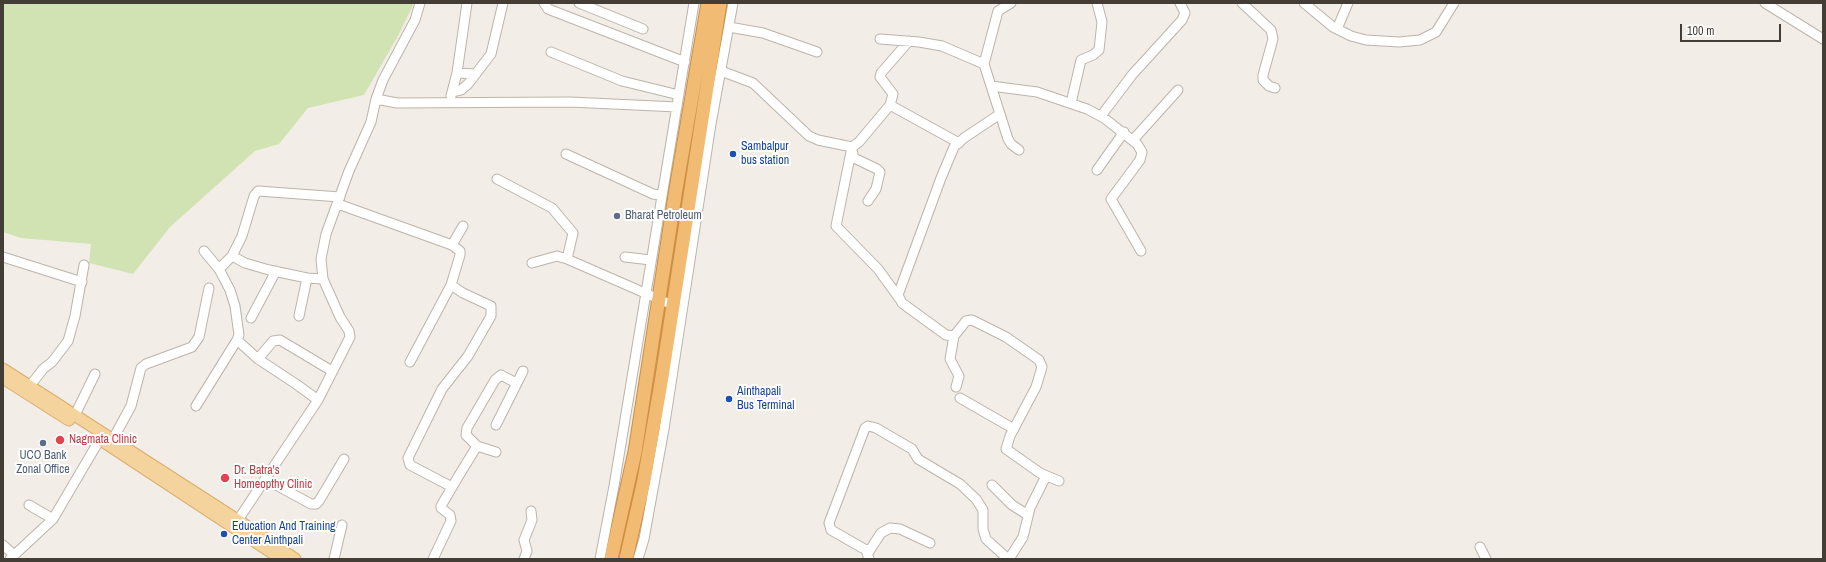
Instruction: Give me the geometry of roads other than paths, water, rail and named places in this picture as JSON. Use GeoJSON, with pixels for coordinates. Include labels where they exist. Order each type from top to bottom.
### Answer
{"type":"FeatureCollection","features":[{"type":"Feature","properties":{"kind":"highway"},"geometry":{"type":"LineString","coordinates":[[611,559],[633,460],[676,189],[708,3]]}},
{"type":"Feature","properties":{"kind":"highway"},"geometry":{"type":"LineString","coordinates":[[626,559],[644,480],[678,307],[720,3]]}},
{"type":"Feature","properties":{"kind":"main road"},"geometry":{"type":"LineString","coordinates":[[3,369],[113,439],[236,524],[283,559]]}},
{"type":"Feature","properties":{"kind":"main road"},"geometry":{"type":"LineString","coordinates":[[3,378],[236,524],[295,559]]}},
{"type":"Feature","properties":{"kind":"street"},"geometry":{"type":"LineString","coordinates":[[236,524],[318,400],[350,337],[349,331],[340,317],[324,279],[321,259],[326,234],[371,122],[376,99],[383,80],[412,27],[420,3]]}},
{"type":"Feature","properties":{"kind":"street"},"geometry":{"type":"LineString","coordinates":[[449,104],[456,73],[467,3]]}},
{"type":"Feature","properties":{"kind":"street"},"geometry":{"type":"LineString","coordinates":[[452,92],[461,90],[476,74],[491,54],[503,3]]}},
{"type":"Feature","properties":{"kind":"street"},"geometry":{"type":"LineString","coordinates":[[544,3],[548,9],[685,62]]}},
{"type":"Feature","properties":{"kind":"street"},"geometry":{"type":"LineString","coordinates":[[579,3],[643,29]]}},
{"type":"Feature","properties":{"kind":"street"},"geometry":{"type":"LineString","coordinates":[[600,559],[614,486],[694,3]]}},
{"type":"Feature","properties":{"kind":"street"},"geometry":{"type":"LineString","coordinates":[[638,559],[644,539],[662,439],[678,307],[733,3]]}},
{"type":"Feature","properties":{"kind":"street"},"geometry":{"type":"LineString","coordinates":[[1011,3],[997,6],[984,64],[1008,139],[1011,144],[1019,150]]}},
{"type":"Feature","properties":{"kind":"street"},"geometry":{"type":"LineString","coordinates":[[1071,103],[1081,60],[1093,55],[1099,50],[1102,22],[1097,3]]}},
{"type":"Feature","properties":{"kind":"street"},"geometry":{"type":"LineString","coordinates":[[1101,116],[1132,75],[1182,20],[1185,13],[1180,3]]}},
{"type":"Feature","properties":{"kind":"street"},"geometry":{"type":"LineString","coordinates":[[1242,3],[1271,30],[1273,39],[1263,80],[1269,86],[1276,88]]}},
{"type":"Feature","properties":{"kind":"street"},"geometry":{"type":"LineString","coordinates":[[1304,3],[1337,29],[1366,40],[1399,42],[1420,40],[1436,32],[1454,3]]}},
{"type":"Feature","properties":{"kind":"street"},"geometry":{"type":"LineString","coordinates":[[1337,29],[1348,3]]}},
{"type":"Feature","properties":{"kind":"street"},"geometry":{"type":"LineString","coordinates":[[1765,3],[1823,39]]}},
{"type":"Feature","properties":{"kind":"street"},"geometry":{"type":"LineString","coordinates":[[729,27],[763,33],[817,52]]}},
{"type":"Feature","properties":{"kind":"street"},"geometry":{"type":"LineString","coordinates":[[880,39],[909,41],[942,46],[984,64]]}},
{"type":"Feature","properties":{"kind":"street"},"geometry":{"type":"LineString","coordinates":[[909,41],[881,73],[880,77],[893,94],[890,105],[859,142],[852,147],[836,226],[878,269],[902,303],[942,332],[954,336]]}},
{"type":"Feature","properties":{"kind":"street"},"geometry":{"type":"LineString","coordinates":[[551,52],[622,81],[679,95]]}},
{"type":"Feature","properties":{"kind":"street"},"geometry":{"type":"LineString","coordinates":[[721,71],[753,83],[809,136],[818,140],[852,147]]}},
{"type":"Feature","properties":{"kind":"street"},"geometry":{"type":"LineString","coordinates":[[456,73],[476,74]]}},
{"type":"Feature","properties":{"kind":"street"},"geometry":{"type":"LineString","coordinates":[[991,86],[1037,92],[1071,103],[1101,116],[1133,140],[1142,152],[1140,160],[1111,199],[1141,250]]}},
{"type":"Feature","properties":{"kind":"street"},"geometry":{"type":"LineString","coordinates":[[1133,140],[1178,90]]}},
{"type":"Feature","properties":{"kind":"street"},"geometry":{"type":"LineString","coordinates":[[376,99],[397,103],[449,104],[570,102],[677,107]]}},
{"type":"Feature","properties":{"kind":"street"},"geometry":{"type":"LineString","coordinates":[[890,105],[958,143]]}},
{"type":"Feature","properties":{"kind":"street"},"geometry":{"type":"LineString","coordinates":[[899,298],[899,291],[949,156],[958,143],[1000,114]]}},
{"type":"Feature","properties":{"kind":"street"},"geometry":{"type":"LineString","coordinates":[[1097,170],[1124,132]]}},
{"type":"Feature","properties":{"kind":"street"},"geometry":{"type":"LineString","coordinates":[[852,147],[852,154],[854,158],[877,169],[880,172],[876,189],[868,201]]}},
{"type":"Feature","properties":{"kind":"street"},"geometry":{"type":"LineString","coordinates":[[566,154],[653,194],[661,195]]}},
{"type":"Feature","properties":{"kind":"street"},"geometry":{"type":"LineString","coordinates":[[497,179],[552,208],[573,233],[567,259]]}},
{"type":"Feature","properties":{"kind":"street"},"geometry":{"type":"LineString","coordinates":[[220,269],[232,256],[242,236],[254,196],[258,191],[339,201],[452,245],[460,251],[460,255],[451,285],[410,362]]}},
{"type":"Feature","properties":{"kind":"street"},"geometry":{"type":"LineString","coordinates":[[452,245],[462,226]]}},
{"type":"Feature","properties":{"kind":"street"},"geometry":{"type":"LineString","coordinates":[[196,406],[239,335],[235,306],[230,290],[220,269],[204,251]]}},
{"type":"Feature","properties":{"kind":"street"},"geometry":{"type":"LineString","coordinates":[[232,256],[245,262],[276,271],[307,278],[324,279]]}},
{"type":"Feature","properties":{"kind":"street"},"geometry":{"type":"LineString","coordinates":[[532,263],[557,256],[567,259],[678,307]]}},
{"type":"Feature","properties":{"kind":"street"},"geometry":{"type":"LineString","coordinates":[[3,257],[82,282]]}},
{"type":"Feature","properties":{"kind":"street"},"geometry":{"type":"LineString","coordinates":[[625,257],[651,260]]}},
{"type":"Feature","properties":{"kind":"street"},"geometry":{"type":"LineString","coordinates":[[30,386],[43,369],[52,362],[68,341],[82,282],[84,265]]}},
{"type":"Feature","properties":{"kind":"street"},"geometry":{"type":"LineString","coordinates":[[251,318],[276,271]]}},
{"type":"Feature","properties":{"kind":"street"},"geometry":{"type":"LineString","coordinates":[[299,316],[307,278]]}},
{"type":"Feature","properties":{"kind":"street"},"geometry":{"type":"LineString","coordinates":[[451,285],[463,293],[490,306],[492,316],[468,356],[442,389],[408,458],[410,465],[452,487]]}},
{"type":"Feature","properties":{"kind":"street"},"geometry":{"type":"LineString","coordinates":[[113,439],[131,406],[141,368],[146,364],[192,347],[199,337],[209,288]]}},
{"type":"Feature","properties":{"kind":"street"},"geometry":{"type":"LineString","coordinates":[[956,387],[959,376],[950,359],[954,336],[966,321],[976,321],[1006,337],[1041,362],[1041,375],[1006,449],[1046,476],[1059,481]]}},
{"type":"Feature","properties":{"kind":"street"},"geometry":{"type":"LineString","coordinates":[[237,340],[258,359],[318,400]]}},
{"type":"Feature","properties":{"kind":"street"},"geometry":{"type":"LineString","coordinates":[[258,359],[273,341],[280,340],[332,371]]}},
{"type":"Feature","properties":{"kind":"street"},"geometry":{"type":"LineString","coordinates":[[496,425],[523,371]]}},
{"type":"Feature","properties":{"kind":"street"},"geometry":{"type":"LineString","coordinates":[[75,414],[94,374]]}},
{"type":"Feature","properties":{"kind":"street"},"geometry":{"type":"LineString","coordinates":[[496,452],[477,446],[466,435],[467,428],[495,380],[501,375],[516,383]]}},
{"type":"Feature","properties":{"kind":"street"},"geometry":{"type":"LineString","coordinates":[[960,398],[1014,430]]}},
{"type":"Feature","properties":{"kind":"street"},"geometry":{"type":"LineString","coordinates":[[869,556],[866,550],[831,530],[828,523],[865,428],[868,426],[876,428],[914,450],[918,459],[960,484],[976,499],[983,510],[983,529],[986,539],[1008,559],[1023,537],[1028,514],[1046,476]]}},
{"type":"Feature","properties":{"kind":"street"},"geometry":{"type":"LineString","coordinates":[[3,545],[12,557],[53,520],[100,439]]}},
{"type":"Feature","properties":{"kind":"street"},"geometry":{"type":"LineString","coordinates":[[433,559],[451,521],[450,515],[441,508],[477,446]]}},
{"type":"Feature","properties":{"kind":"street"},"geometry":{"type":"LineString","coordinates":[[265,479],[311,504],[316,504],[319,502],[344,459]]}},
{"type":"Feature","properties":{"kind":"street"},"geometry":{"type":"LineString","coordinates":[[992,486],[1012,505],[1028,514]]}},
{"type":"Feature","properties":{"kind":"street"},"geometry":{"type":"LineString","coordinates":[[29,505],[53,520]]}},
{"type":"Feature","properties":{"kind":"street"},"geometry":{"type":"LineString","coordinates":[[524,559],[527,551],[524,540],[532,520],[531,511]]}},
{"type":"Feature","properties":{"kind":"street"},"geometry":{"type":"LineString","coordinates":[[334,559],[342,525]]}},
{"type":"Feature","properties":{"kind":"street"},"geometry":{"type":"LineString","coordinates":[[869,556],[881,533],[890,528],[900,529],[930,543]]}},
{"type":"Feature","properties":{"kind":"street"},"geometry":{"type":"LineString","coordinates":[[1480,547],[1486,559]]}},
{"type":"Feature","properties":{"kind":"place","name":"Sambalpur bus station"},"geometry":{"type":"Point","coordinates":[733,154]}},
{"type":"Feature","properties":{"kind":"place","name":"Bharat Petroleum"},"geometry":{"type":"Point","coordinates":[617,216]}},
{"type":"Feature","properties":{"kind":"place","name":"Ainthapali Bus Terminal"},"geometry":{"type":"Point","coordinates":[729,399]}},
{"type":"Feature","properties":{"kind":"place","name":"Nagmata Clinic"},"geometry":{"type":"Point","coordinates":[60,440]}},
{"type":"Feature","properties":{"kind":"place","name":"UCO Bank Zonal Office"},"geometry":{"type":"Point","coordinates":[43,443]}},
{"type":"Feature","properties":{"kind":"place","name":"Dr. Batra's Homeopthy Clinic"},"geometry":{"type":"Point","coordinates":[225,478]}},
{"type":"Feature","properties":{"kind":"place","name":"Education And Training Center Ainthpali"},"geometry":{"type":"Point","coordinates":[224,534]}}]}
